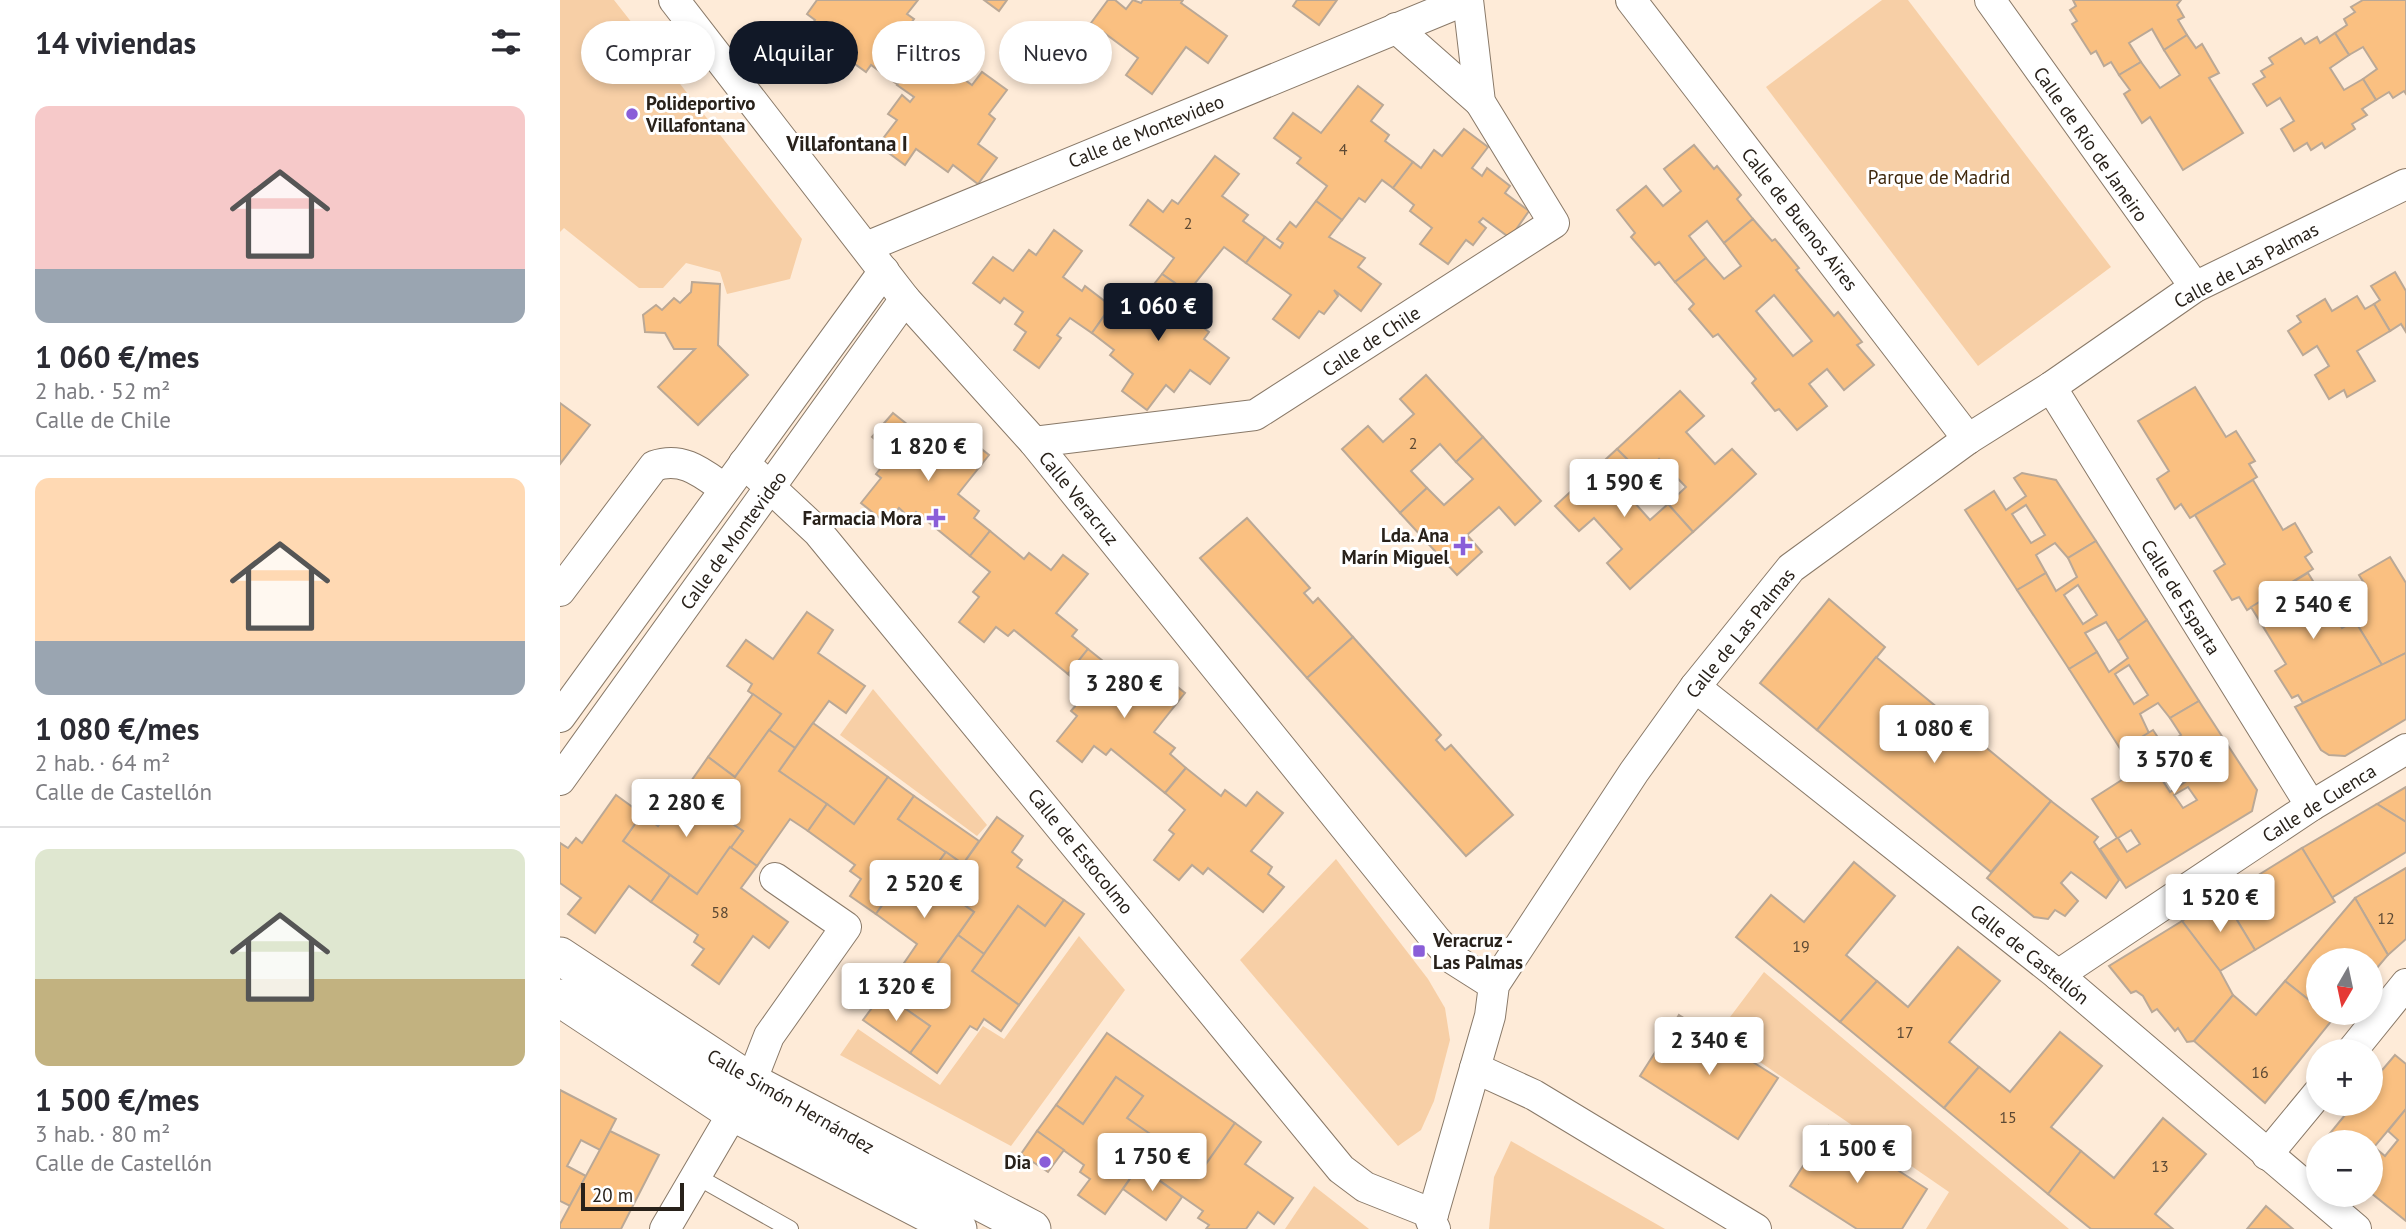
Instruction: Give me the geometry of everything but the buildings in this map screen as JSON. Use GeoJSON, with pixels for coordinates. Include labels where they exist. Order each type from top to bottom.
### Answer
{"type":"FeatureCollection","features":[{"type":"Feature","properties":{"kind":"street","name":"Calle Veracruz"},"geometry":{"type":"LineString","coordinates":[[674,0],[905,299],[1034,442],[1436,940],[1453,960],[1494,985]]}},
{"type":"Feature","properties":{"kind":"street","name":"Calle de Montevideo"},"geometry":{"type":"LineString","coordinates":[[866,247],[1467,0]]}},
{"type":"Feature","properties":{"kind":"street","name":"Calle de Chile"},"geometry":{"type":"LineString","coordinates":[[1467,0],[1480,102]]}},
{"type":"Feature","properties":{"kind":"street","name":"Calle de Buenos Aires"},"geometry":{"type":"LineString","coordinates":[[1631,0],[1968,439]]}},
{"type":"Feature","properties":{"kind":"street","name":"Calle de Río de Janeiro"},"geometry":{"type":"LineString","coordinates":[[1990,0],[2195,288]]}},
{"type":"Feature","properties":{"kind":"street","name":"Calle de Chile"},"geometry":{"type":"LineString","coordinates":[[1034,442],[1255,415],[1554,223],[1480,102],[1396,28]]}},
{"type":"Feature","properties":{"kind":"street","name":"Calle de Las Palmas"},"geometry":{"type":"LineString","coordinates":[[1429,1223],[1490,1017],[1494,985],[1634,772],[1696,687],[1791,568],[1968,439],[2051,387],[2195,288],[2406,184]]}},
{"type":"Feature","properties":{"kind":"street","name":"Calle de Montevideo"},"geometry":{"type":"LineString","coordinates":[[560,717],[884,271]]}},
{"type":"Feature","properties":{"kind":"street","name":"Calle de Montevideo"},"geometry":{"type":"LineString","coordinates":[[560,780],[905,299]]}},
{"type":"Feature","properties":{"kind":"street","name":"Calle de Esparta"},"geometry":{"type":"LineString","coordinates":[[2051,387],[2311,806]]}},
{"type":"Feature","properties":{"kind":"street","name":"Calle de Montevideo"},"geometry":{"type":"LineString","coordinates":[[560,591],[654,466],[668,461],[681,462],[725,489]]}},
{"type":"Feature","properties":{"kind":"street","name":"Calle de Estocolmo"},"geometry":{"type":"LineString","coordinates":[[744,463],[772,486],[818,532],[1341,1169],[1365,1187],[1429,1223]]}},
{"type":"Feature","properties":{"kind":"street","name":"Calle de Castellón"},"geometry":{"type":"LineString","coordinates":[[1696,687],[2058,975],[2356,1229]]}},
{"type":"Feature","properties":{"kind":"street","name":"Calle de Cuenca"},"geometry":{"type":"LineString","coordinates":[[2058,975],[2311,806],[2406,749]]}},
{"type":"Feature","properties":{"kind":"street"},"geometry":{"type":"LineString","coordinates":[[665,1229],[742,1098],[769,1036],[846,927],[775,878]]}},
{"type":"Feature","properties":{"kind":"street","name":"Calle Simón Hernández"},"geometry":{"type":"LineString","coordinates":[[560,956],[742,1098],[1032,1229]]}},
{"type":"Feature","properties":{"kind":"street"},"geometry":{"type":"LineString","coordinates":[[2362,1039],[2404,992]]}},
{"type":"Feature","properties":{"kind":"street","name":"Calle Simón Hernández"},"geometry":{"type":"LineString","coordinates":[[560,999],[742,1098],[958,1229]]}},
{"type":"Feature","properties":{"kind":"street"},"geometry":{"type":"LineString","coordinates":[[1475,1068],[1534,1094],[1756,1229]]}},
{"type":"Feature","properties":{"kind":"street"},"geometry":{"type":"LineString","coordinates":[[2267,1155],[2306,1108]]}},
{"type":"Feature","properties":{"kind":"lane"},"geometry":{"type":"LineString","coordinates":[[696,1176],[790,1229]]}},
{"type":"Feature","properties":{"kind":"green space","name":"Polideportivo Villafontana"},"geometry":{"type":"Polygon","coordinates":[[[560,0],[614,0],[631,21],[581,21],[581,84],[680,84],[802,239],[790,279],[727,294],[720,272],[686,263],[663,288],[639,288],[564,228],[560,232],[560,0]]]}},
{"type":"Feature","properties":{"kind":"green space","name":"Parque de Madrid"},"geometry":{"type":"Polygon","coordinates":[[[1882,0],[1908,0],[2111,267],[1978,366],[1766,87],[1882,0]]]}},
{"type":"Feature","properties":{"kind":"green space"},"geometry":{"type":"Polygon","coordinates":[[[873,689],[987,825],[977,836],[840,735],[873,689]]]}},
{"type":"Feature","properties":{"kind":"green space"},"geometry":{"type":"Polygon","coordinates":[[[1336,859],[1428,979],[1445,1008],[1450,1040],[1434,1101],[1421,1130],[1398,1146],[1240,960],[1336,859]]]}},
{"type":"Feature","properties":{"kind":"green space"},"geometry":{"type":"Polygon","coordinates":[[[1079,936],[1125,990],[1011,1146],[840,1055],[858,1029],[940,1085],[983,1026],[1004,1039],[1079,936]]]}},
{"type":"Feature","properties":{"kind":"green space"},"geometry":{"type":"Polygon","coordinates":[[[1764,972],[2069,1229],[1926,1229],[1949,1192],[1718,1033],[1764,972]]]}},
{"type":"Feature","properties":{"kind":"green space"},"geometry":{"type":"Polygon","coordinates":[[[1511,1141],[1665,1229],[1489,1229],[1494,1177],[1511,1141]]]}},
{"type":"Feature","properties":{"kind":"green space"},"geometry":{"type":"Polygon","coordinates":[[[1314,1186],[1369,1229],[1285,1229],[1314,1186]]]}},
{"type":"Feature","properties":{"kind":"place","name":"Polideportivo Villafontana"},"geometry":{"type":"Point","coordinates":[632,114]}},
{"type":"Feature","properties":{"kind":"place","name":"Farmacia Mora"},"geometry":{"type":"Point","coordinates":[936,518]}},
{"type":"Feature","properties":{"kind":"place","name":"Lda. Ana Marín Miguel"},"geometry":{"type":"Point","coordinates":[1463,546]}},
{"type":"Feature","properties":{"kind":"place","name":"Veracruz - Las Palmas"},"geometry":{"type":"Point","coordinates":[1419,951]}},
{"type":"Feature","properties":{"kind":"place","name":"Dia"},"geometry":{"type":"Point","coordinates":[1045,1162]}},
{"type":"Feature","properties":{"kind":"district","name":"Villafontana I"},"geometry":{"type":"Point","coordinates":[847,144]}}]}
